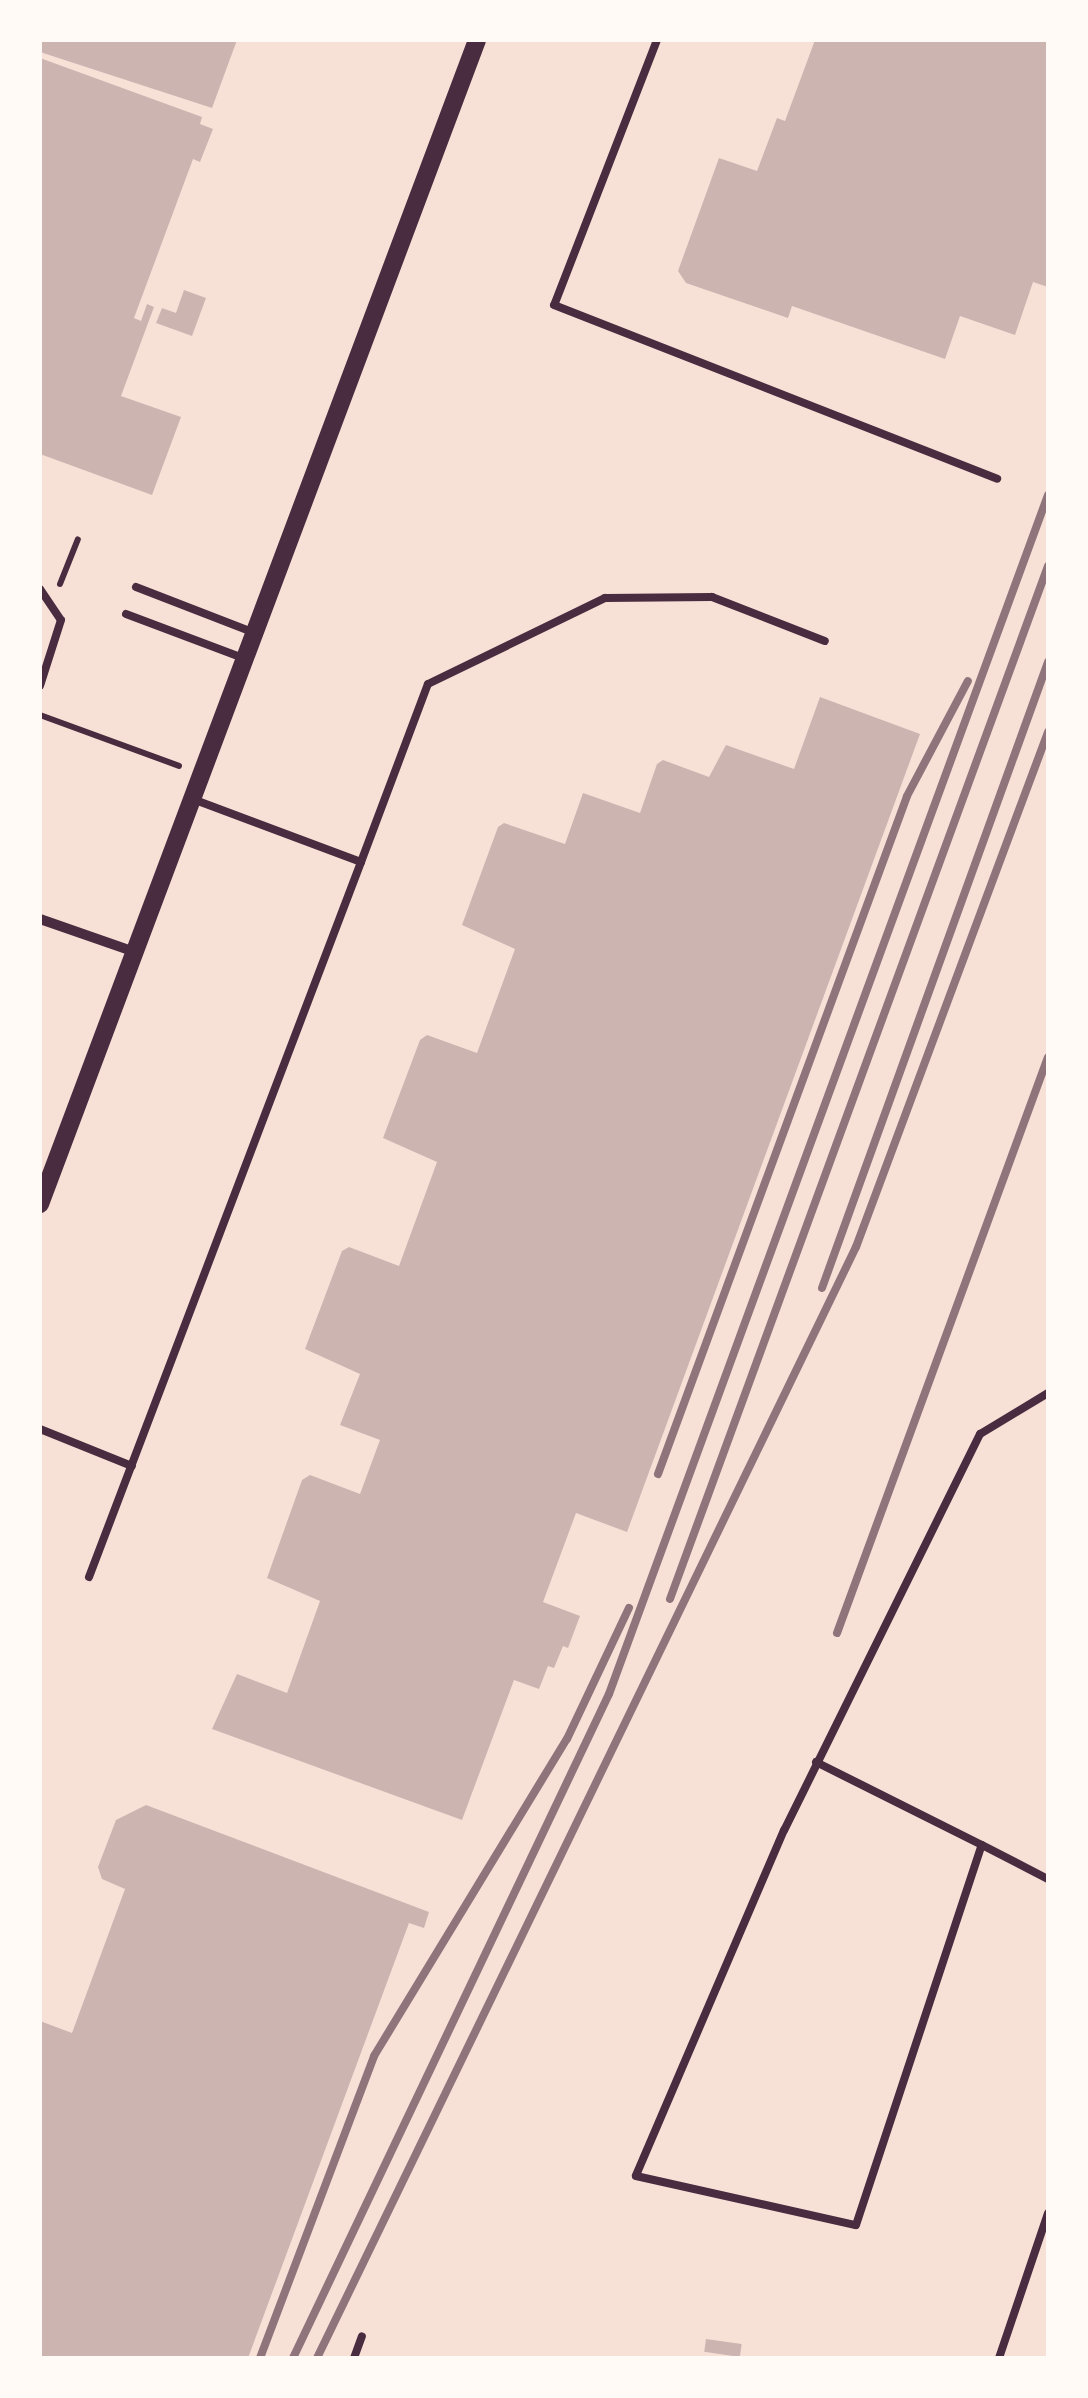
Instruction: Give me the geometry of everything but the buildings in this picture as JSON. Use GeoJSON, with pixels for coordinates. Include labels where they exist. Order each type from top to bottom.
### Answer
{"type":"FeatureCollection","features":[{"type":"Feature","properties":{"kind":"street"},"geometry":{"type":"LineString","coordinates":[[40,1204],[132,951],[195,800],[477,40]]}},
{"type":"Feature","properties":{"kind":"street"},"geometry":{"type":"LineString","coordinates":[[40,918],[132,951]]}},
{"type":"Feature","properties":{"kind":"lane"},"geometry":{"type":"LineString","coordinates":[[658,40],[554,305],[996,478]]}},
{"type":"Feature","properties":{"kind":"lane"},"geometry":{"type":"LineString","coordinates":[[136,588],[256,633]]}},
{"type":"Feature","properties":{"kind":"lane"},"geometry":{"type":"LineString","coordinates":[[40,589],[61,620],[40,686]]}},
{"type":"Feature","properties":{"kind":"lane"},"geometry":{"type":"LineString","coordinates":[[89,1577],[428,684],[605,598],[712,597],[826,641]]}},
{"type":"Feature","properties":{"kind":"lane"},"geometry":{"type":"LineString","coordinates":[[126,614],[247,660]]}},
{"type":"Feature","properties":{"kind":"lane"},"geometry":{"type":"LineString","coordinates":[[195,800],[361,862]]}},
{"type":"Feature","properties":{"kind":"lane"},"geometry":{"type":"LineString","coordinates":[[982,1845],[856,2225],[636,2176],[816,1762],[980,1434],[1048,1393]]}},
{"type":"Feature","properties":{"kind":"lane"},"geometry":{"type":"LineString","coordinates":[[40,1429],[132,1466]]}},
{"type":"Feature","properties":{"kind":"lane"},"geometry":{"type":"LineString","coordinates":[[816,1762],[1048,1879]]}},
{"type":"Feature","properties":{"kind":"lane"},"geometry":{"type":"LineString","coordinates":[[999,2358],[1048,2213]]}},
{"type":"Feature","properties":{"kind":"lane"},"geometry":{"type":"LineString","coordinates":[[354,2358],[362,2336]]}},
{"type":"Feature","properties":{"kind":"path"},"geometry":{"type":"LineString","coordinates":[[48,596],[78,540]]}},
{"type":"Feature","properties":{"kind":"path"},"geometry":{"type":"LineString","coordinates":[[40,715],[204,774]]}},
{"type":"Feature","properties":{"kind":"railway"},"geometry":{"type":"LineString","coordinates":[[293,2358],[609,1694],[1048,495]]}},
{"type":"Feature","properties":{"kind":"railway"},"geometry":{"type":"LineString","coordinates":[[670,1599],[1048,566]]}},
{"type":"Feature","properties":{"kind":"railway"},"geometry":{"type":"LineString","coordinates":[[822,1288],[1048,662]]}},
{"type":"Feature","properties":{"kind":"railway"},"geometry":{"type":"LineString","coordinates":[[658,1474],[907,796],[968,681]]}},
{"type":"Feature","properties":{"kind":"railway"},"geometry":{"type":"LineString","coordinates":[[317,2358],[856,1247],[1048,732]]}},
{"type":"Feature","properties":{"kind":"railway"},"geometry":{"type":"LineString","coordinates":[[837,1633],[1048,1057]]}},
{"type":"Feature","properties":{"kind":"railway"},"geometry":{"type":"LineString","coordinates":[[260,2358],[374,2056],[567,1739],[629,1608]]}}]}
